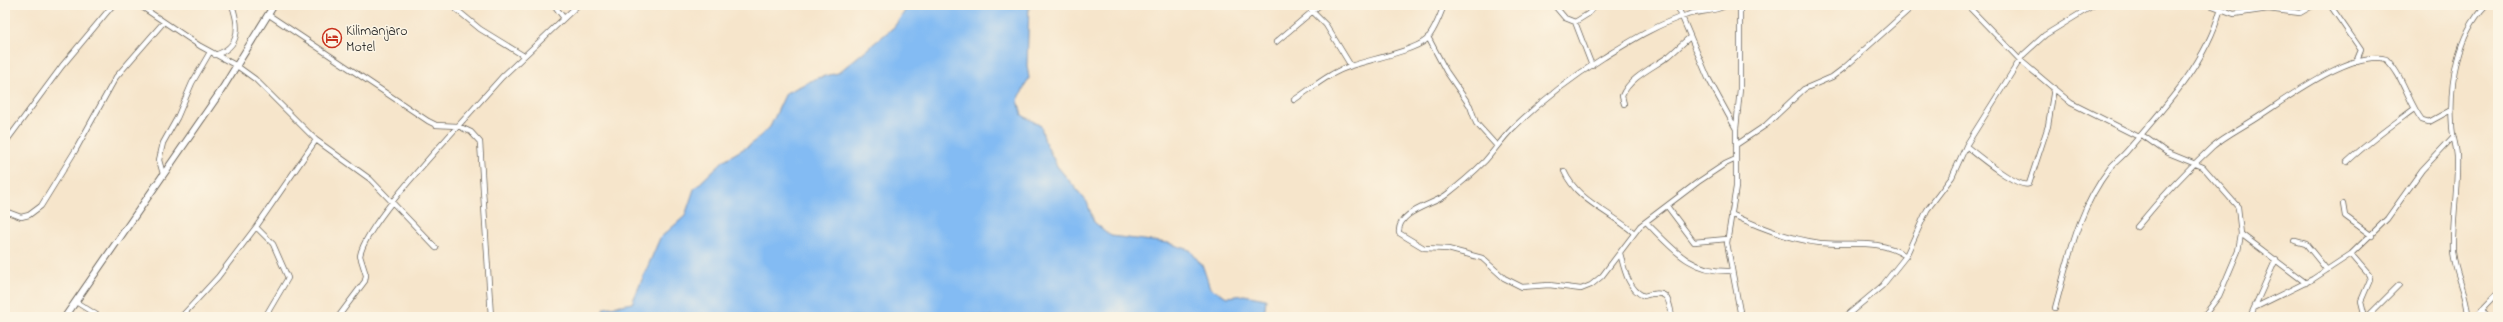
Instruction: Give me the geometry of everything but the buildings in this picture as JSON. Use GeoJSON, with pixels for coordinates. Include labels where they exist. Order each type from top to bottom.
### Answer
{"type":"FeatureCollection","features":[{"type":"Feature","properties":{"kind":"street"},"geometry":{"type":"LineString","coordinates":[[6,141],[62,66],[113,5]]}},
{"type":"Feature","properties":{"kind":"street"},"geometry":{"type":"LineString","coordinates":[[138,5],[163,23],[237,66],[261,84],[316,140],[370,179],[436,248]]}},
{"type":"Feature","properties":{"kind":"street"},"geometry":{"type":"LineString","coordinates":[[163,174],[159,160],[163,143],[177,118],[192,83],[213,53],[226,51],[235,40],[236,19],[232,5]]}},
{"type":"Feature","properties":{"kind":"street"},"geometry":{"type":"LineString","coordinates":[[65,317],[237,66],[274,5]]}},
{"type":"Feature","properties":{"kind":"street"},"geometry":{"type":"LineString","coordinates":[[451,5],[480,29],[524,56]]}},
{"type":"Feature","properties":{"kind":"street"},"geometry":{"type":"LineString","coordinates":[[554,5],[563,17]]}},
{"type":"Feature","properties":{"kind":"street"},"geometry":{"type":"LineString","coordinates":[[338,317],[364,281],[366,275],[360,259],[361,250],[393,202],[458,126],[524,56],[563,17],[578,5]]}},
{"type":"Feature","properties":{"kind":"street"},"geometry":{"type":"LineString","coordinates":[[1306,5],[1313,10],[1331,32],[1351,66]]}},
{"type":"Feature","properties":{"kind":"street"},"geometry":{"type":"LineString","coordinates":[[1276,42],[1320,5]]}},
{"type":"Feature","properties":{"kind":"street"},"geometry":{"type":"LineString","coordinates":[[1294,100],[1323,81],[1351,66],[1362,64],[1416,45],[1428,37],[1444,5]]}},
{"type":"Feature","properties":{"kind":"street"},"geometry":{"type":"LineString","coordinates":[[1554,5],[1564,18],[1575,22],[1592,66]]}},
{"type":"Feature","properties":{"kind":"street"},"geometry":{"type":"LineString","coordinates":[[1575,22],[1588,14],[1596,5]]}},
{"type":"Feature","properties":{"kind":"street"},"geometry":{"type":"LineString","coordinates":[[1677,5],[1681,17],[1720,102],[1736,129]]}},
{"type":"Feature","properties":{"kind":"street"},"geometry":{"type":"LineString","coordinates":[[1727,5],[1715,12],[1681,17],[1633,41],[1592,66],[1539,105],[1496,145],[1482,164],[1445,196],[1419,208],[1407,217],[1400,227],[1399,233],[1424,248],[1448,249],[1482,258],[1510,281],[1526,288],[1549,285],[1581,289],[1591,285],[1602,276],[1634,233],[1646,222],[1702,179],[1736,159]]}},
{"type":"Feature","properties":{"kind":"street"},"geometry":{"type":"LineString","coordinates":[[1740,5],[1740,89],[1736,129],[1736,187],[1727,239],[1731,271],[1740,317]]}},
{"type":"Feature","properties":{"kind":"street"},"geometry":{"type":"LineString","coordinates":[[1736,145],[1766,125],[1804,89],[1840,72],[1914,5]]}},
{"type":"Feature","properties":{"kind":"street"},"geometry":{"type":"LineString","coordinates":[[1967,5],[2020,60],[2074,105],[2140,136],[2166,152],[2197,163],[2212,175],[2234,199],[2240,216],[2241,234],[2238,251],[2225,282],[2203,317]]}},
{"type":"Feature","properties":{"kind":"street"},"geometry":{"type":"LineString","coordinates":[[1845,317],[1882,286],[1906,256],[1927,210],[1952,177],[1966,146],[2020,60],[2045,36],[2094,5]]}},
{"type":"Feature","properties":{"kind":"street"},"geometry":{"type":"LineString","coordinates":[[2210,5],[2220,11],[2234,14],[2268,9],[2300,13],[2314,5]]}},
{"type":"Feature","properties":{"kind":"street"},"geometry":{"type":"LineString","coordinates":[[2330,5],[2361,50],[2356,62]]}},
{"type":"Feature","properties":{"kind":"street"},"geometry":{"type":"LineString","coordinates":[[2468,317],[2466,301],[2453,252],[2457,156],[2453,137],[2451,110],[2453,87],[2462,45],[2474,22],[2486,5]]}},
{"type":"Feature","properties":{"kind":"street"},"geometry":{"type":"LineString","coordinates":[[2055,308],[2074,236],[2088,205],[2111,167],[2140,136],[2184,81],[2214,32],[2220,11]]}},
{"type":"Feature","properties":{"kind":"street"},"geometry":{"type":"LineString","coordinates":[[269,15],[428,121],[436,125],[458,126],[471,132],[480,142],[491,317]]}},
{"type":"Feature","properties":{"kind":"street"},"geometry":{"type":"LineString","coordinates":[[5,211],[21,217],[29,215],[41,206],[76,151],[116,77],[163,23]]}},
{"type":"Feature","properties":{"kind":"street"},"geometry":{"type":"LineString","coordinates":[[1428,37],[1446,71],[1470,106],[1476,123],[1496,145]]}},
{"type":"Feature","properties":{"kind":"street"},"geometry":{"type":"LineString","coordinates":[[1624,104],[1622,96],[1628,87],[1690,37]]}},
{"type":"Feature","properties":{"kind":"street"},"geometry":{"type":"LineString","coordinates":[[2138,227],[2166,193],[2213,147],[2301,88],[2338,69],[2356,62],[2373,58],[2386,59],[2395,71],[2414,109],[2422,120],[2429,122],[2451,110]]}},
{"type":"Feature","properties":{"kind":"street"},"geometry":{"type":"LineString","coordinates":[[1966,146],[1997,170],[2022,184],[2029,184],[2048,126],[2054,88]]}},
{"type":"Feature","properties":{"kind":"street"},"geometry":{"type":"LineString","coordinates":[[2347,162],[2369,141],[2386,132],[2414,109]]}},
{"type":"Feature","properties":{"kind":"street"},"geometry":{"type":"LineString","coordinates":[[2256,307],[2306,283],[2351,254],[2372,236],[2408,192],[2422,170],[2453,137]]}},
{"type":"Feature","properties":{"kind":"street"},"geometry":{"type":"LineString","coordinates":[[181,317],[218,277],[256,227],[316,140]]}},
{"type":"Feature","properties":{"kind":"street"},"geometry":{"type":"LineString","coordinates":[[1564,171],[1569,182],[1579,193],[1614,216],[1634,233]]}},
{"type":"Feature","properties":{"kind":"street"},"geometry":{"type":"LineString","coordinates":[[2343,204],[2345,216],[2372,236]]}},
{"type":"Feature","properties":{"kind":"street"},"geometry":{"type":"LineString","coordinates":[[1667,206],[1694,242],[1727,239]]}},
{"type":"Feature","properties":{"kind":"street"},"geometry":{"type":"LineString","coordinates":[[1731,214],[1759,227],[1789,236],[1819,243],[1871,242],[1898,251],[1906,256]]}},
{"type":"Feature","properties":{"kind":"street"},"geometry":{"type":"LineString","coordinates":[[1646,222],[1688,262],[1709,270],[1731,271]]}},
{"type":"Feature","properties":{"kind":"street"},"geometry":{"type":"LineString","coordinates":[[256,227],[274,244],[288,278],[265,317]]}},
{"type":"Feature","properties":{"kind":"street"},"geometry":{"type":"LineString","coordinates":[[2241,234],[2306,283]]}},
{"type":"Feature","properties":{"kind":"street"},"geometry":{"type":"LineString","coordinates":[[2295,241],[2306,244],[2327,270]]}},
{"type":"Feature","properties":{"kind":"street"},"geometry":{"type":"LineString","coordinates":[[1620,253],[1627,275],[1635,290],[1644,296],[1656,292],[1663,294],[1670,302],[1672,317]]}},
{"type":"Feature","properties":{"kind":"street"},"geometry":{"type":"LineString","coordinates":[[2351,254],[2369,275],[2369,284],[2361,301],[2366,317],[2399,285]]}},
{"type":"Feature","properties":{"kind":"street"},"geometry":{"type":"LineString","coordinates":[[2250,317],[2256,307],[2276,259]]}},
{"type":"Feature","properties":{"kind":"street"},"geometry":{"type":"LineString","coordinates":[[2475,317],[2498,293]]}},
{"type":"Feature","properties":{"kind":"street"},"geometry":{"type":"LineString","coordinates":[[76,302],[100,317]]}},
{"type":"Feature","properties":{"kind":"street"},"geometry":{"type":"LineString","coordinates":[[2482,309],[2488,317]]}},
{"type":"Feature","properties":{"kind":"water"},"geometry":{"type":"Polygon","coordinates":[[[909,5],[1029,5],[1027,66],[1029,78],[1018,100],[1022,115],[1041,126],[1045,142],[1057,166],[1087,202],[1094,222],[1111,236],[1168,243],[1190,250],[1203,267],[1210,288],[1227,297],[1244,295],[1266,299],[1264,317],[598,317],[605,308],[632,303],[660,238],[685,216],[694,189],[724,160],[750,145],[770,127],[786,93],[817,78],[838,73],[894,27],[909,5]]]}},
{"type":"Feature","properties":{"kind":"place","name":"Kilimanjaro Motel"},"geometry":{"type":"Point","coordinates":[332,38]}}]}
